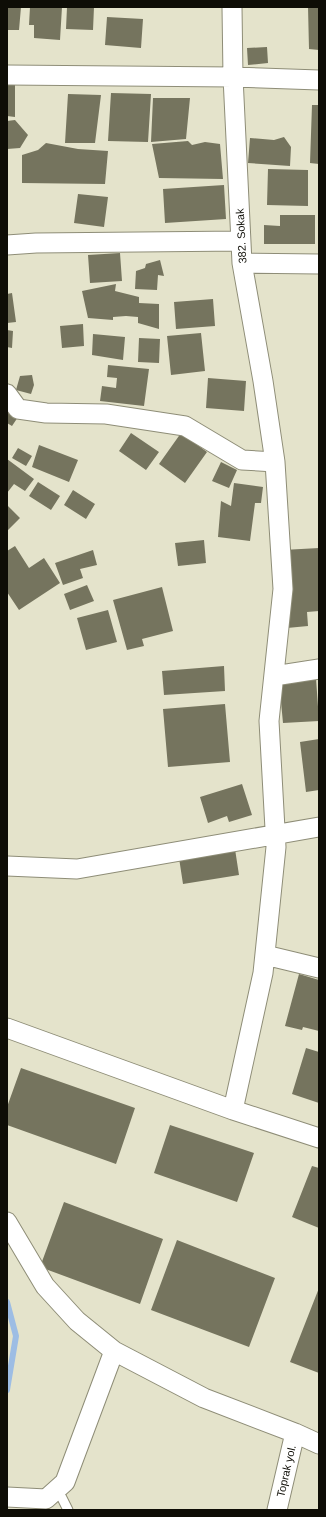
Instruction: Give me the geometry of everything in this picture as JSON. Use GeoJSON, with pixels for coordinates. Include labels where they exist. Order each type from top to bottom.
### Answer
{"type":"FeatureCollection","features":[{"type":"Feature","properties":{"kind":"street","name":"382. Sokak"},"geometry":{"type":"LineString","coordinates":[[232,7],[233,77],[242,264],[263,381],[275,462],[283,590],[269,720],[276,847],[263,973],[233,1110]]}},
{"type":"Feature","properties":{"kind":"street"},"geometry":{"type":"LineString","coordinates":[[7,75],[233,77],[319,80]]}},
{"type":"Feature","properties":{"kind":"street"},"geometry":{"type":"LineString","coordinates":[[7,245],[36,243],[241,241]]}},
{"type":"Feature","properties":{"kind":"street"},"geometry":{"type":"LineString","coordinates":[[242,264],[319,264]]}},
{"type":"Feature","properties":{"kind":"street"},"geometry":{"type":"LineString","coordinates":[[7,394],[18,409],[46,412],[106,414],[185,426],[242,460],[275,462]]}},
{"type":"Feature","properties":{"kind":"street"},"geometry":{"type":"LineString","coordinates":[[274,676],[319,669]]}},
{"type":"Feature","properties":{"kind":"street"},"geometry":{"type":"LineString","coordinates":[[7,866],[77,869],[319,826]]}},
{"type":"Feature","properties":{"kind":"street"},"geometry":{"type":"LineString","coordinates":[[265,955],[319,968]]}},
{"type":"Feature","properties":{"kind":"street"},"geometry":{"type":"LineString","coordinates":[[7,1028],[233,1110],[319,1138]]}},
{"type":"Feature","properties":{"kind":"street"},"geometry":{"type":"LineString","coordinates":[[7,1222],[45,1286],[77,1321],[114,1351],[204,1398],[295,1433],[319,1444]]}},
{"type":"Feature","properties":{"kind":"street"},"geometry":{"type":"LineString","coordinates":[[9,1497],[46,1499],[65,1482],[114,1351]]}},
{"type":"Feature","properties":{"kind":"street","name":"Toprak yol."},"geometry":{"type":"LineString","coordinates":[[277,1510],[295,1433]]}},
{"type":"Feature","properties":{"kind":"lane"},"geometry":{"type":"LineString","coordinates":[[55,1491],[62,1498],[68,1510]]}},
{"type":"Feature","properties":{"kind":"building"},"geometry":{"type":"Polygon","coordinates":[[[7,7],[21,7],[19,30],[7,30],[7,7]]]}},
{"type":"Feature","properties":{"kind":"building"},"geometry":{"type":"Polygon","coordinates":[[[30,7],[62,7],[60,40],[34,38],[34,25],[29,25],[30,7]]]}},
{"type":"Feature","properties":{"kind":"building"},"geometry":{"type":"Polygon","coordinates":[[[67,7],[94,7],[93,30],[66,29],[67,7]]]}},
{"type":"Feature","properties":{"kind":"building"},"geometry":{"type":"Polygon","coordinates":[[[308,7],[319,7],[319,50],[309,49],[308,7]]]}},
{"type":"Feature","properties":{"kind":"building"},"geometry":{"type":"Polygon","coordinates":[[[107,17],[143,19],[141,48],[105,45],[107,17]]]}},
{"type":"Feature","properties":{"kind":"building"},"geometry":{"type":"Polygon","coordinates":[[[267,47],[268,63],[248,65],[247,48],[267,47]]]}},
{"type":"Feature","properties":{"kind":"building"},"geometry":{"type":"Polygon","coordinates":[[[7,82],[15,82],[15,117],[7,116],[7,82]]]}},
{"type":"Feature","properties":{"kind":"building"},"geometry":{"type":"Polygon","coordinates":[[[111,93],[151,94],[148,142],[108,141],[111,93]]]}},
{"type":"Feature","properties":{"kind":"building"},"geometry":{"type":"Polygon","coordinates":[[[68,94],[101,95],[95,143],[65,143],[68,94]]]}},
{"type":"Feature","properties":{"kind":"building"},"geometry":{"type":"Polygon","coordinates":[[[153,98],[190,98],[186,139],[151,142],[153,98]]]}},
{"type":"Feature","properties":{"kind":"building"},"geometry":{"type":"Polygon","coordinates":[[[312,105],[319,105],[319,164],[310,163],[312,105]]]}},
{"type":"Feature","properties":{"kind":"building"},"geometry":{"type":"Polygon","coordinates":[[[15,120],[28,135],[20,148],[7,149],[7,121],[15,120]]]}},
{"type":"Feature","properties":{"kind":"building"},"geometry":{"type":"Polygon","coordinates":[[[284,137],[291,147],[290,166],[248,163],[250,138],[274,140],[284,137]]]}},
{"type":"Feature","properties":{"kind":"building"},"geometry":{"type":"Polygon","coordinates":[[[188,141],[192,145],[205,142],[220,144],[223,179],[159,178],[152,144],[188,141]]]}},
{"type":"Feature","properties":{"kind":"building"},"geometry":{"type":"Polygon","coordinates":[[[46,143],[78,149],[108,151],[105,184],[22,183],[22,155],[38,150],[46,143]]]}},
{"type":"Feature","properties":{"kind":"building"},"geometry":{"type":"Polygon","coordinates":[[[268,169],[308,170],[308,206],[267,205],[268,169]]]}},
{"type":"Feature","properties":{"kind":"building"},"geometry":{"type":"Polygon","coordinates":[[[224,185],[226,219],[165,223],[163,189],[224,185]]]}},
{"type":"Feature","properties":{"kind":"building"},"geometry":{"type":"Polygon","coordinates":[[[78,194],[108,197],[104,227],[74,223],[78,194]]]}},
{"type":"Feature","properties":{"kind":"building"},"geometry":{"type":"Polygon","coordinates":[[[280,215],[315,215],[315,244],[264,244],[264,225],[280,226],[280,215]]]}},
{"type":"Feature","properties":{"kind":"building"},"geometry":{"type":"Polygon","coordinates":[[[120,253],[122,281],[90,283],[88,255],[120,253]]]}},
{"type":"Feature","properties":{"kind":"building"},"geometry":{"type":"Polygon","coordinates":[[[160,260],[164,276],[158,275],[157,290],[135,289],[136,271],[145,268],[146,264],[160,260]]]}},
{"type":"Feature","properties":{"kind":"building"},"geometry":{"type":"Polygon","coordinates":[[[116,284],[115,291],[139,297],[139,303],[159,304],[159,329],[138,323],[138,317],[113,317],[113,320],[88,318],[82,291],[116,284]]]}},
{"type":"Feature","properties":{"kind":"building"},"geometry":{"type":"Polygon","coordinates":[[[12,293],[16,322],[7,323],[7,294],[12,293]]]}},
{"type":"Feature","properties":{"kind":"building"},"geometry":{"type":"Polygon","coordinates":[[[213,299],[215,326],[176,329],[174,302],[213,299]]]}},
{"type":"Feature","properties":{"kind":"building"},"geometry":{"type":"Polygon","coordinates":[[[83,324],[84,346],[62,348],[60,326],[83,324]]]}},
{"type":"Feature","properties":{"kind":"building"},"geometry":{"type":"Polygon","coordinates":[[[7,330],[13,331],[12,348],[7,347],[7,330]]]}},
{"type":"Feature","properties":{"kind":"building"},"geometry":{"type":"Polygon","coordinates":[[[201,333],[205,371],[171,375],[167,336],[201,333]]]}},
{"type":"Feature","properties":{"kind":"building"},"geometry":{"type":"Polygon","coordinates":[[[93,334],[125,337],[123,360],[92,355],[93,334]]]}},
{"type":"Feature","properties":{"kind":"building"},"geometry":{"type":"Polygon","coordinates":[[[139,338],[160,339],[159,363],[138,362],[139,338]]]}},
{"type":"Feature","properties":{"kind":"building"},"geometry":{"type":"Polygon","coordinates":[[[108,365],[149,369],[144,406],[100,401],[102,386],[116,388],[117,378],[107,377],[108,365]]]}},
{"type":"Feature","properties":{"kind":"building"},"geometry":{"type":"Polygon","coordinates":[[[32,375],[34,385],[31,394],[16,390],[20,376],[32,375]]]}},
{"type":"Feature","properties":{"kind":"building"},"geometry":{"type":"Polygon","coordinates":[[[208,378],[246,381],[244,411],[206,408],[208,378]]]}},
{"type":"Feature","properties":{"kind":"building"},"geometry":{"type":"Polygon","coordinates":[[[7,406],[20,414],[12,426],[7,423],[7,406]]]}},
{"type":"Feature","properties":{"kind":"building"},"geometry":{"type":"Polygon","coordinates":[[[131,433],[159,452],[146,470],[119,451],[131,433]]]}},
{"type":"Feature","properties":{"kind":"building"},"geometry":{"type":"Polygon","coordinates":[[[181,433],[207,452],[185,483],[159,464],[181,433]]]}},
{"type":"Feature","properties":{"kind":"building"},"geometry":{"type":"Polygon","coordinates":[[[39,445],[78,460],[69,482],[32,467],[39,445]]]}},
{"type":"Feature","properties":{"kind":"building"},"geometry":{"type":"Polygon","coordinates":[[[18,448],[32,456],[26,466],[12,458],[18,448]]]}},
{"type":"Feature","properties":{"kind":"building"},"geometry":{"type":"Polygon","coordinates":[[[7,459],[34,479],[25,491],[14,484],[7,493],[7,459]]]}},
{"type":"Feature","properties":{"kind":"building"},"geometry":{"type":"Polygon","coordinates":[[[221,462],[237,470],[229,488],[212,481],[221,462]]]}},
{"type":"Feature","properties":{"kind":"building"},"geometry":{"type":"Polygon","coordinates":[[[38,482],[60,496],[51,510],[29,496],[38,482]]]}},
{"type":"Feature","properties":{"kind":"building"},"geometry":{"type":"Polygon","coordinates":[[[234,483],[263,487],[261,503],[255,503],[250,541],[218,537],[221,501],[231,506],[234,483]]]}},
{"type":"Feature","properties":{"kind":"building"},"geometry":{"type":"Polygon","coordinates":[[[73,490],[95,504],[86,519],[64,505],[73,490]]]}},
{"type":"Feature","properties":{"kind":"building"},"geometry":{"type":"Polygon","coordinates":[[[7,505],[20,518],[7,531],[7,505]]]}},
{"type":"Feature","properties":{"kind":"building"},"geometry":{"type":"Polygon","coordinates":[[[204,540],[206,563],[178,566],[175,543],[204,540]]]}},
{"type":"Feature","properties":{"kind":"building"},"geometry":{"type":"Polygon","coordinates":[[[15,546],[29,568],[44,558],[60,583],[19,610],[7,592],[7,551],[15,546]]]}},
{"type":"Feature","properties":{"kind":"building"},"geometry":{"type":"Polygon","coordinates":[[[319,548],[319,611],[307,612],[308,626],[287,628],[283,550],[319,548]]]}},
{"type":"Feature","properties":{"kind":"building"},"geometry":{"type":"Polygon","coordinates":[[[93,550],[97,565],[80,569],[83,578],[63,585],[55,563],[93,550]]]}},
{"type":"Feature","properties":{"kind":"building"},"geometry":{"type":"Polygon","coordinates":[[[87,585],[94,601],[70,610],[64,594],[87,585]]]}},
{"type":"Feature","properties":{"kind":"building"},"geometry":{"type":"Polygon","coordinates":[[[162,587],[173,631],[142,639],[144,646],[127,650],[113,600],[162,587]]]}},
{"type":"Feature","properties":{"kind":"building"},"geometry":{"type":"Polygon","coordinates":[[[108,610],[117,642],[86,650],[77,618],[108,610]]]}},
{"type":"Feature","properties":{"kind":"building"},"geometry":{"type":"Polygon","coordinates":[[[224,666],[225,691],[164,695],[162,671],[224,666]]]}},
{"type":"Feature","properties":{"kind":"building"},"geometry":{"type":"Polygon","coordinates":[[[316,678],[319,721],[283,723],[279,681],[316,678]]]}},
{"type":"Feature","properties":{"kind":"building"},"geometry":{"type":"Polygon","coordinates":[[[225,704],[230,762],[168,767],[163,709],[225,704]]]}},
{"type":"Feature","properties":{"kind":"building"},"geometry":{"type":"Polygon","coordinates":[[[319,739],[319,790],[306,792],[300,742],[319,739]]]}},
{"type":"Feature","properties":{"kind":"building"},"geometry":{"type":"Polygon","coordinates":[[[242,784],[252,815],[229,822],[227,816],[208,823],[200,797],[242,784]]]}},
{"type":"Feature","properties":{"kind":"building"},"geometry":{"type":"Polygon","coordinates":[[[235,849],[239,875],[183,884],[179,858],[235,849]]]}},
{"type":"Feature","properties":{"kind":"building"},"geometry":{"type":"Polygon","coordinates":[[[299,974],[319,980],[319,1031],[303,1027],[302,1030],[285,1026],[299,974]]]}},
{"type":"Feature","properties":{"kind":"building"},"geometry":{"type":"Polygon","coordinates":[[[306,1048],[319,1052],[319,1103],[292,1094],[306,1048]]]}},
{"type":"Feature","properties":{"kind":"building"},"geometry":{"type":"Polygon","coordinates":[[[21,1068],[135,1108],[116,1164],[7,1125],[7,1107],[21,1068]]]}},
{"type":"Feature","properties":{"kind":"building"},"geometry":{"type":"Polygon","coordinates":[[[170,1125],[254,1153],[237,1202],[154,1173],[170,1125]]]}},
{"type":"Feature","properties":{"kind":"building"},"geometry":{"type":"Polygon","coordinates":[[[312,1166],[319,1168],[319,1228],[292,1217],[312,1166]]]}},
{"type":"Feature","properties":{"kind":"building"},"geometry":{"type":"Polygon","coordinates":[[[64,1202],[163,1239],[140,1304],[40,1267],[64,1202]]]}},
{"type":"Feature","properties":{"kind":"building"},"geometry":{"type":"Polygon","coordinates":[[[177,1240],[275,1278],[249,1347],[151,1310],[177,1240]]]}},
{"type":"Feature","properties":{"kind":"building"},"geometry":{"type":"Polygon","coordinates":[[[319,1288],[319,1373],[290,1362],[319,1288]]]}},
{"type":"Feature","properties":{"kind":"waterway"},"geometry":{"type":"LineString","coordinates":[[7,1302],[16,1336],[7,1390]]}}]}
